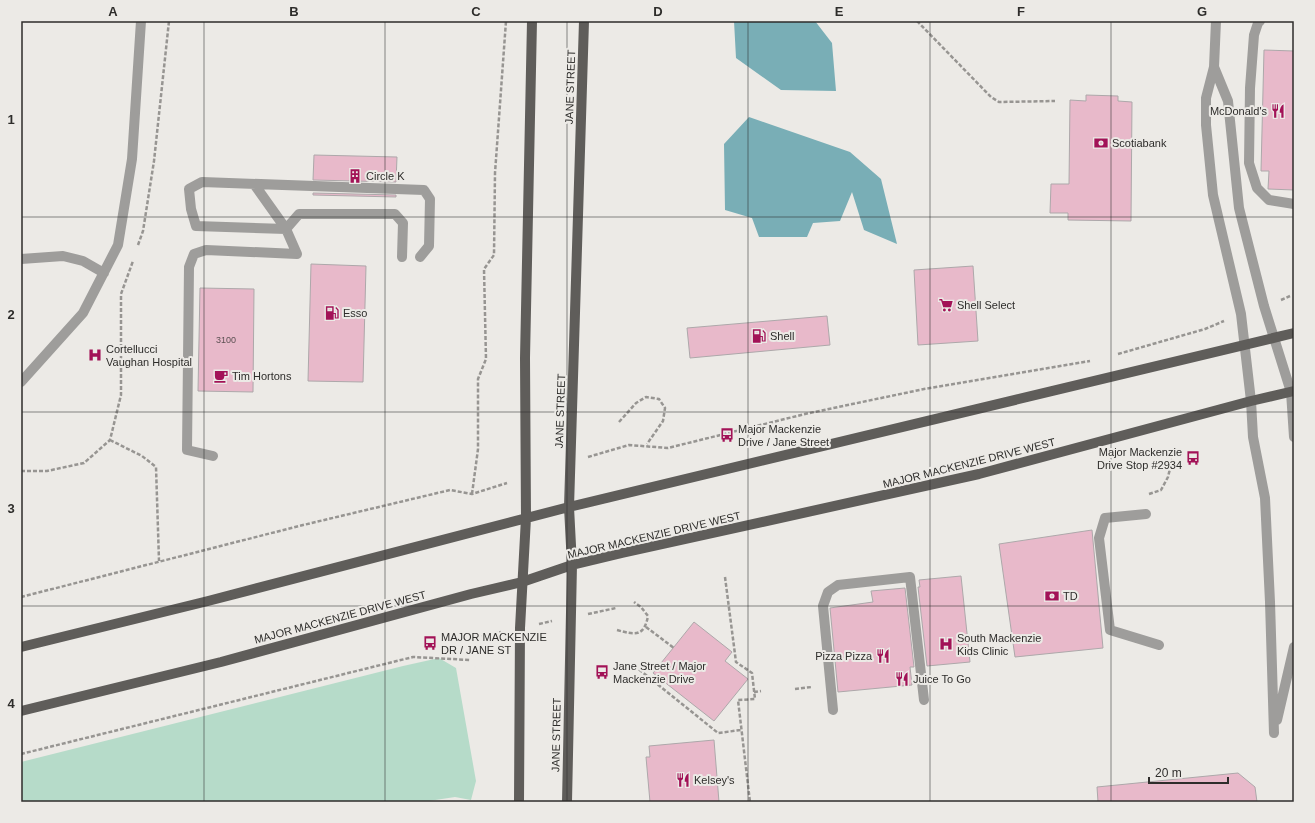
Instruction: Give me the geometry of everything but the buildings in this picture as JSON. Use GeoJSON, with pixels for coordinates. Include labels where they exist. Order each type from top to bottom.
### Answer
{"type":"FeatureCollection","features":[{"type":"Feature","properties":{"kind":"main road"},"geometry":{"type":"LineString","coordinates":[[519,802],[520,628],[526,518],[525,358],[532,21]]}},
{"type":"Feature","properties":{"kind":"main road","name":"JANE STREET"},"geometry":{"type":"LineString","coordinates":[[567,802],[572,565],[569,507],[584,21]]}},
{"type":"Feature","properties":{"kind":"main road"},"geometry":{"type":"LineString","coordinates":[[21,647],[208,601],[569,507],[1294,333]]}},
{"type":"Feature","properties":{"kind":"main road","name":"MAJOR MACKENZIE DRIVE WEST"},"geometry":{"type":"LineString","coordinates":[[21,711],[221,662],[471,594],[522,582],[572,565],[979,474],[1293,392]]}},
{"type":"Feature","properties":{"kind":"lane"},"geometry":{"type":"LineString","coordinates":[[21,382],[83,313],[118,245],[132,159],[141,21]]}},
{"type":"Feature","properties":{"kind":"lane"},"geometry":{"type":"LineString","coordinates":[[1216,21],[1214,67],[1206,98],[1206,125],[1213,195],[1237,296],[1245,345],[1252,402],[1253,437],[1265,498],[1274,734],[1294,646]]}},
{"type":"Feature","properties":{"kind":"lane"},"geometry":{"type":"LineString","coordinates":[[1259,22],[1254,35],[1250,88],[1249,164],[1257,188],[1269,200],[1294,204]]}},
{"type":"Feature","properties":{"kind":"lane"},"geometry":{"type":"LineString","coordinates":[[1214,67],[1228,101],[1239,208],[1264,306],[1293,392],[1294,437]]}},
{"type":"Feature","properties":{"kind":"lane"},"geometry":{"type":"LineString","coordinates":[[286,229],[196,226],[191,209],[190,189],[202,182],[424,190],[430,199],[429,246],[420,257]]}},
{"type":"Feature","properties":{"kind":"lane"},"geometry":{"type":"LineString","coordinates":[[213,456],[187,450],[189,267],[194,254],[206,250],[297,254],[286,229],[254,184]]}},
{"type":"Feature","properties":{"kind":"lane"},"geometry":{"type":"LineString","coordinates":[[286,229],[299,214],[394,214],[403,223],[402,256]]}},
{"type":"Feature","properties":{"kind":"lane"},"geometry":{"type":"LineString","coordinates":[[21,259],[64,256],[83,262],[104,273]]}},
{"type":"Feature","properties":{"kind":"lane"},"geometry":{"type":"LineString","coordinates":[[1146,514],[1105,518],[1099,538],[1110,630],[1159,645]]}},
{"type":"Feature","properties":{"kind":"lane"},"geometry":{"type":"LineString","coordinates":[[833,710],[823,606],[828,592],[838,585],[910,577],[924,700]]}},
{"type":"Feature","properties":{"kind":"path"},"geometry":{"type":"LineString","coordinates":[[21,597],[159,561],[450,490],[472,494],[478,448],[478,379],[486,359],[484,269],[494,256],[495,173],[506,21]]}},
{"type":"Feature","properties":{"kind":"path"},"geometry":{"type":"LineString","coordinates":[[917,21],[991,97],[999,102],[1055,101]]}},
{"type":"Feature","properties":{"kind":"path"},"geometry":{"type":"LineString","coordinates":[[1115,355],[1205,329]]}},
{"type":"Feature","properties":{"kind":"path"},"geometry":{"type":"LineString","coordinates":[[629,445],[668,448],[805,414],[924,389],[1093,360]]}},
{"type":"Feature","properties":{"kind":"path"},"geometry":{"type":"LineString","coordinates":[[619,422],[636,403],[646,397],[658,399],[665,408],[663,421],[648,444]]}},
{"type":"Feature","properties":{"kind":"path"},"geometry":{"type":"LineString","coordinates":[[21,471],[47,471],[84,463],[110,440],[142,456],[156,467],[159,561]]}},
{"type":"Feature","properties":{"kind":"path"},"geometry":{"type":"LineString","coordinates":[[725,577],[736,662],[752,673],[754,699],[738,700],[750,802]]}},
{"type":"Feature","properties":{"kind":"path"},"geometry":{"type":"LineString","coordinates":[[617,630],[632,634],[640,632],[646,627],[648,616],[641,607],[634,602]]}},
{"type":"Feature","properties":{"kind":"path"},"geometry":{"type":"LineString","coordinates":[[470,639],[616,608]]}},
{"type":"Feature","properties":{"kind":"path"},"geometry":{"type":"LineString","coordinates":[[646,627],[674,648]]}},
{"type":"Feature","properties":{"kind":"path"},"geometry":{"type":"LineString","coordinates":[[21,754],[413,657],[470,660]]}},
{"type":"Feature","properties":{"kind":"path"},"geometry":{"type":"LineString","coordinates":[[616,669],[636,667],[718,733],[741,730]]}},
{"type":"Feature","properties":{"kind":"path"},"geometry":{"type":"LineString","coordinates":[[754,692],[761,691]]}},
{"type":"Feature","properties":{"kind":"green space"},"geometry":{"type":"Polygon","coordinates":[[[439,658],[456,668],[476,781],[471,800],[455,797],[422,802],[21,802],[21,762],[439,658]]]}},
{"type":"Feature","properties":{"kind":"water"},"geometry":{"type":"Polygon","coordinates":[[[734,21],[815,21],[832,43],[836,91],[781,90],[736,58],[734,21]]]}},
{"type":"Feature","properties":{"kind":"water"},"geometry":{"type":"Polygon","coordinates":[[[749,117],[850,152],[881,179],[897,244],[864,230],[852,192],[840,221],[813,223],[807,237],[759,237],[752,218],[725,210],[724,144],[749,117]]]}},
{"type":"Feature","properties":{"kind":"place","name":"McDonald's"},"geometry":{"type":"Point","coordinates":[1278,111]}},
{"type":"Feature","properties":{"kind":"place","name":"Scotiabank"},"geometry":{"type":"Point","coordinates":[1101,143]}},
{"type":"Feature","properties":{"kind":"place","name":"Circle K"},"geometry":{"type":"Point","coordinates":[355,176]}},
{"type":"Feature","properties":{"kind":"place","name":"Shell Select"},"geometry":{"type":"Point","coordinates":[946,305]}},
{"type":"Feature","properties":{"kind":"place","name":"Esso"},"geometry":{"type":"Point","coordinates":[332,313]}},
{"type":"Feature","properties":{"kind":"place","name":"Shell"},"geometry":{"type":"Point","coordinates":[759,336]}},
{"type":"Feature","properties":{"kind":"place","name":"Cortellucci Vaughan Hospital"},"geometry":{"type":"Point","coordinates":[95,355]}},
{"type":"Feature","properties":{"kind":"place","name":"Tim Hortons"},"geometry":{"type":"Point","coordinates":[221,376]}},
{"type":"Feature","properties":{"kind":"place","name":"Major Mackenzie Drive / Jane Street"},"geometry":{"type":"Point","coordinates":[727,435]}},
{"type":"Feature","properties":{"kind":"place","name":"Major Mackenzie Drive Stop #2934"},"geometry":{"type":"Point","coordinates":[1193,458]}},
{"type":"Feature","properties":{"kind":"place","name":"TD"},"geometry":{"type":"Point","coordinates":[1052,596]}},
{"type":"Feature","properties":{"kind":"place","name":"MAJOR MACKENZIE DR / JANE ST"},"geometry":{"type":"Point","coordinates":[430,643]}},
{"type":"Feature","properties":{"kind":"place","name":"South Mackenzie Kids Clinic"},"geometry":{"type":"Point","coordinates":[946,644]}},
{"type":"Feature","properties":{"kind":"place","name":"Pizza Pizza"},"geometry":{"type":"Point","coordinates":[883,656]}},
{"type":"Feature","properties":{"kind":"place","name":"Jane Street / Major Mackenzie Drive"},"geometry":{"type":"Point","coordinates":[602,672]}},
{"type":"Feature","properties":{"kind":"place","name":"Juice To Go"},"geometry":{"type":"Point","coordinates":[902,679]}},
{"type":"Feature","properties":{"kind":"place","name":"Kelsey's"},"geometry":{"type":"Point","coordinates":[683,780]}}]}
